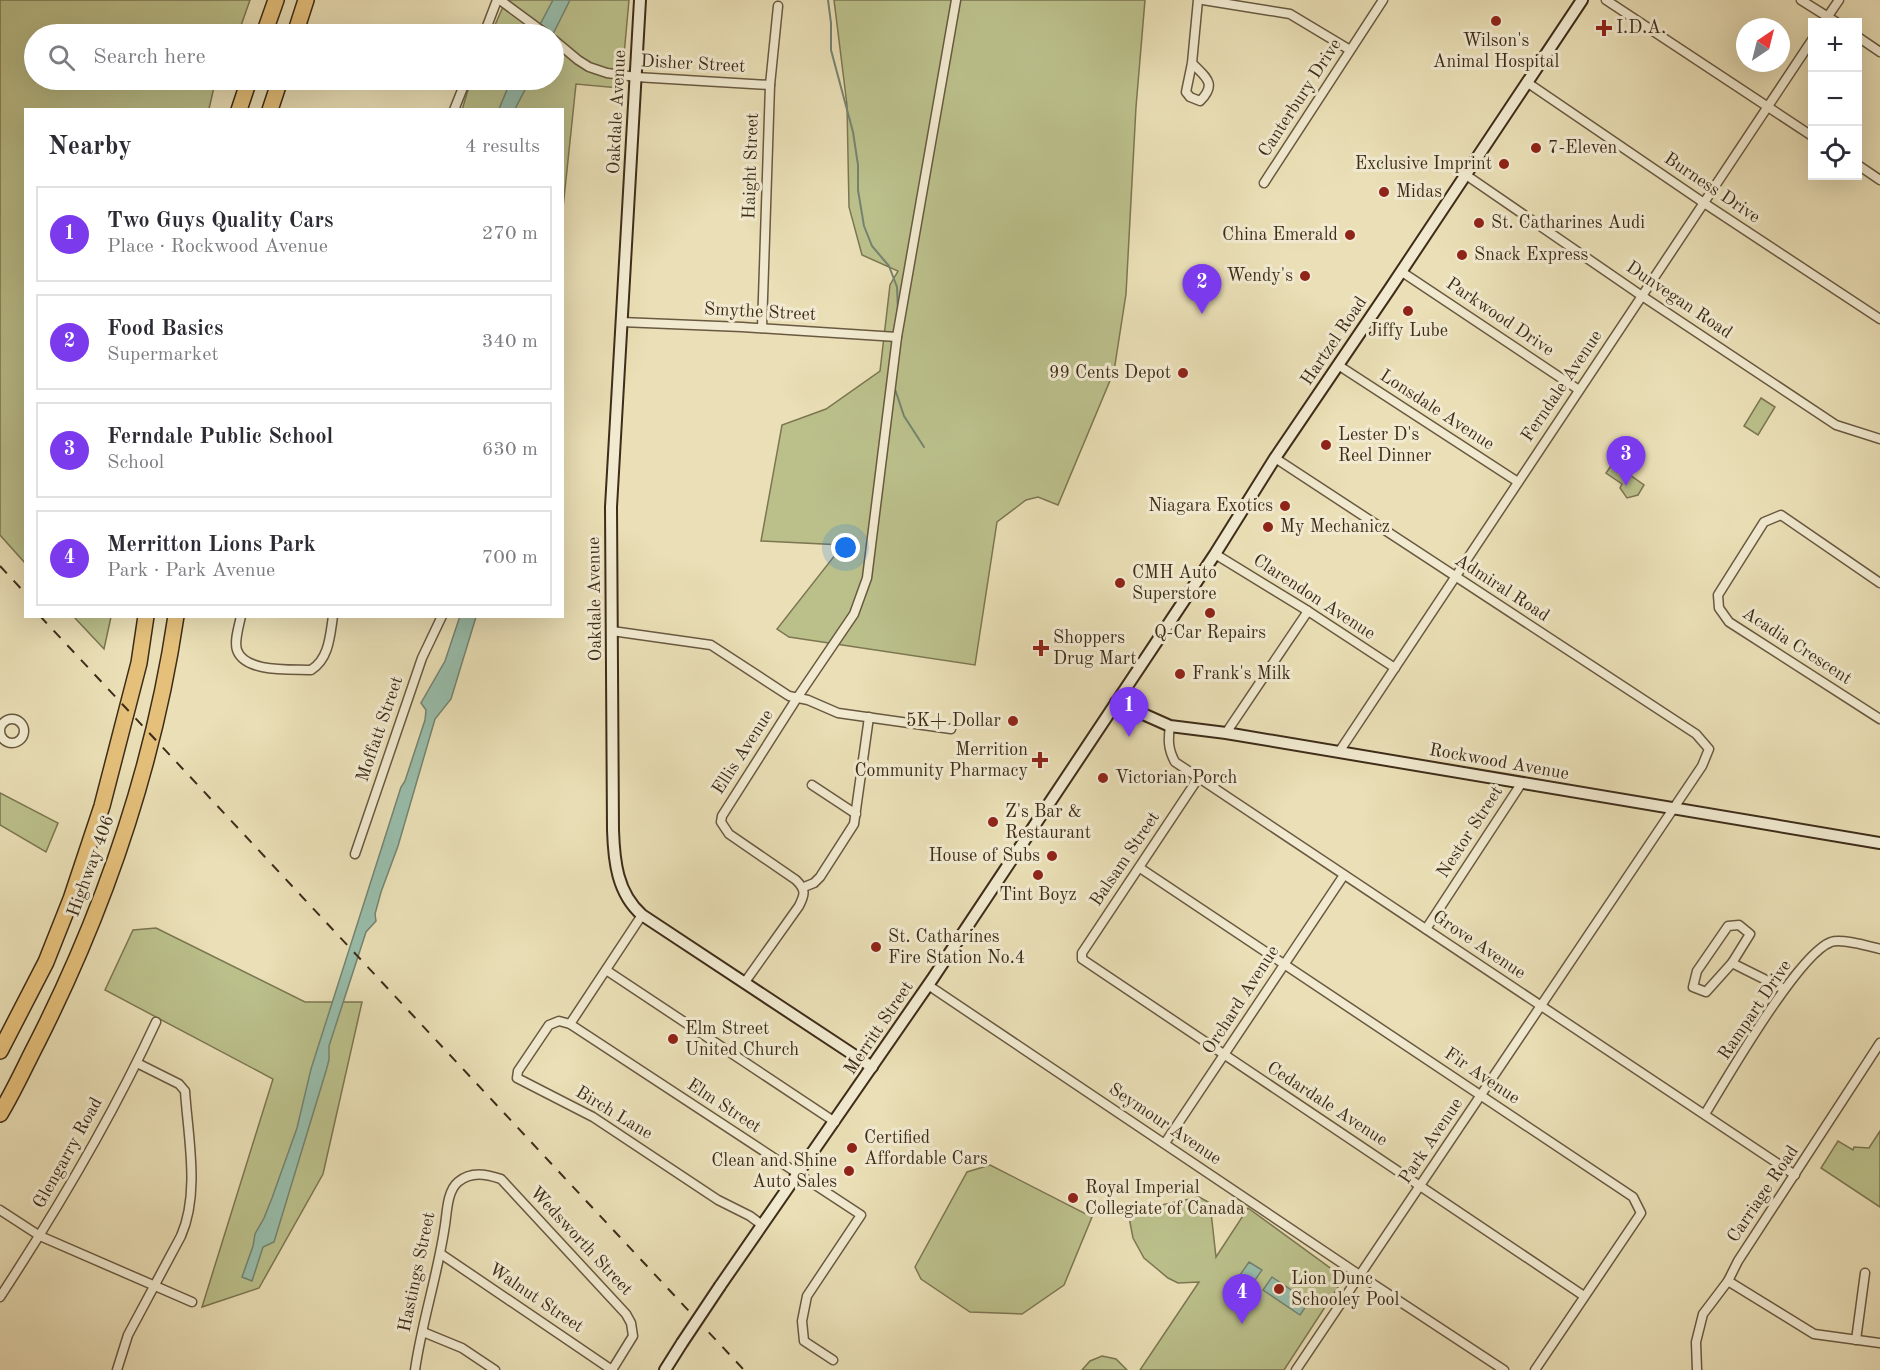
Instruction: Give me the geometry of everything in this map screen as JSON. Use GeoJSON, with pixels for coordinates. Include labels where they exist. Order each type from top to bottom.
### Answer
{"type":"FeatureCollection","features":[{"type":"Feature","properties":{"kind":"highway"},"geometry":{"type":"LineString","coordinates":[[268,24],[276,0]]}},
{"type":"Feature","properties":{"kind":"highway"},"geometry":{"type":"LineString","coordinates":[[298,24],[306,0]]}},
{"type":"Feature","properties":{"kind":"highway"},"geometry":{"type":"LineString","coordinates":[[240,108],[246,90]]}},
{"type":"Feature","properties":{"kind":"highway"},"geometry":{"type":"LineString","coordinates":[[271,108],[277,90]]}},
{"type":"Feature","properties":{"kind":"highway","name":"Highway 406"},"geometry":{"type":"LineString","coordinates":[[0,1051],[46,962],[71,899],[102,806],[139,663],[146,618]]}},
{"type":"Feature","properties":{"kind":"highway","name":"Highway 406"},"geometry":{"type":"LineString","coordinates":[[0,1114],[56,1005],[100,903],[131,812],[158,710],[176,618]]}},
{"type":"Feature","properties":{"kind":"street"},"geometry":{"type":"LineString","coordinates":[[488,24],[498,0],[532,24]]}},
{"type":"Feature","properties":{"kind":"street","name":"Oakdale Avenue"},"geometry":{"type":"LineString","coordinates":[[640,0],[611,507],[615,864],[631,903],[642,915],[872,1066]]}},
{"type":"Feature","properties":{"kind":"street"},"geometry":{"type":"LineString","coordinates":[[797,698],[854,614],[867,578],[897,337],[956,0]]}},
{"type":"Feature","properties":{"kind":"street"},"geometry":{"type":"LineString","coordinates":[[1192,63],[1198,0]]}},
{"type":"Feature","properties":{"kind":"street"},"geometry":{"type":"LineString","coordinates":[[1203,0],[1290,14],[1350,50]]}},
{"type":"Feature","properties":{"kind":"street","name":"Canterbury Drive"},"geometry":{"type":"LineString","coordinates":[[1264,183],[1383,0]]}},
{"type":"Feature","properties":{"kind":"street","name":"Hartzel Road"},"geometry":{"type":"LineString","coordinates":[[1116,702],[1215,554],[1275,458],[1402,272],[1582,0]]}},
{"type":"Feature","properties":{"kind":"street"},"geometry":{"type":"LineString","coordinates":[[1606,0],[1808,133]]}},
{"type":"Feature","properties":{"kind":"street"},"geometry":{"type":"LineString","coordinates":[[1801,0],[1824,18]]}},
{"type":"Feature","properties":{"kind":"street"},"geometry":{"type":"LineString","coordinates":[[1827,18],[1839,0]]}},
{"type":"Feature","properties":{"kind":"street","name":"Haight Street"},"geometry":{"type":"LineString","coordinates":[[762,328],[770,85],[778,6]]}},
{"type":"Feature","properties":{"kind":"street"},"geometry":{"type":"LineString","coordinates":[[1862,40],[1880,52]]}},
{"type":"Feature","properties":{"kind":"street","name":"Ferndale Avenue"},"geometry":{"type":"LineString","coordinates":[[1340,752],[1808,46]]}},
{"type":"Feature","properties":{"kind":"street","name":"Disher Street"},"geometry":{"type":"LineString","coordinates":[[564,49],[589,67],[608,73],[636,77],[770,85]]}},
{"type":"Feature","properties":{"kind":"street","name":"Burness Drive"},"geometry":{"type":"LineString","coordinates":[[1528,83],[1880,319]]}},
{"type":"Feature","properties":{"kind":"street"},"geometry":{"type":"LineString","coordinates":[[455,108],[462,90]]}},
{"type":"Feature","properties":{"kind":"street"},"geometry":{"type":"LineString","coordinates":[[1862,168],[1880,180]]}},
{"type":"Feature","properties":{"kind":"street","name":"Dunvegan Road"},"geometry":{"type":"LineString","coordinates":[[1466,176],[1836,425],[1880,439]]}},
{"type":"Feature","properties":{"kind":"street","name":"Parkwood Drive"},"geometry":{"type":"LineString","coordinates":[[1402,272],[1579,390]]}},
{"type":"Feature","properties":{"kind":"street","name":"Smythe Street"},"geometry":{"type":"LineString","coordinates":[[621,322],[897,337]]}},
{"type":"Feature","properties":{"kind":"street","name":"Lonsdale Avenue"},"geometry":{"type":"LineString","coordinates":[[1338,365],[1518,482]]}},
{"type":"Feature","properties":{"kind":"street","name":"Admiral Road"},"geometry":{"type":"LineString","coordinates":[[1275,458],[1696,735],[1709,748]]}},
{"type":"Feature","properties":{"kind":"street","name":"Acadia Crescent"},"geometry":{"type":"LineString","coordinates":[[1880,582],[1781,515],[1764,522],[1718,595],[1719,608],[1729,622],[1880,718]]}},
{"type":"Feature","properties":{"kind":"street","name":"Clarendon Avenue"},"geometry":{"type":"LineString","coordinates":[[1215,554],[1395,668]]}},
{"type":"Feature","properties":{"kind":"street"},"geometry":{"type":"LineString","coordinates":[[1226,733],[1308,611]]}},
{"type":"Feature","properties":{"kind":"street"},"geometry":{"type":"LineString","coordinates":[[241,618],[236,648],[242,659],[251,665],[308,670],[319,665],[324,657],[333,618]]}},
{"type":"Feature","properties":{"kind":"street","name":"Moffatt Street"},"geometry":{"type":"LineString","coordinates":[[355,854],[422,658],[441,618]]}},
{"type":"Feature","properties":{"kind":"street"},"geometry":{"type":"LineString","coordinates":[[612,631],[711,645],[789,696],[808,700],[838,713],[951,729]]}},
{"type":"Feature","properties":{"kind":"street","name":"Ellis Avenue"},"geometry":{"type":"LineString","coordinates":[[797,698],[728,804],[721,822],[729,834],[804,887]]}},
{"type":"Feature","properties":{"kind":"street","name":"Rockwood Avenue"},"geometry":{"type":"LineString","coordinates":[[1116,702],[1170,726],[1226,733],[1880,843]]}},
{"type":"Feature","properties":{"kind":"street","name":"Merritt Street"},"geometry":{"type":"LineString","coordinates":[[666,1370],[720,1286],[928,985],[1116,702]]}},
{"type":"Feature","properties":{"kind":"street"},"geometry":{"type":"LineString","coordinates":[[745,982],[799,906],[805,894],[804,887],[820,878],[854,824],[869,717]]}},
{"type":"Feature","properties":{"kind":"street","name":"Grove Avenue"},"geometry":{"type":"LineString","coordinates":[[1170,726],[1169,751],[1175,762],[1795,1175]]}},
{"type":"Feature","properties":{"kind":"street","name":"Park Avenue"},"geometry":{"type":"LineString","coordinates":[[1296,1370],[1702,766],[1709,748]]}},
{"type":"Feature","properties":{"kind":"street","name":"Balsam Street"},"geometry":{"type":"LineString","coordinates":[[1082,959],[1082,953],[1199,777]]}},
{"type":"Feature","properties":{"kind":"street","name":"Nestor Street"},"geometry":{"type":"LineString","coordinates":[[1426,929],[1521,784]]}},
{"type":"Feature","properties":{"kind":"street"},"geometry":{"type":"LineString","coordinates":[[812,785],[856,814]]}},
{"type":"Feature","properties":{"kind":"street","name":"Fir Avenue"},"geometry":{"type":"LineString","coordinates":[[1140,868],[1633,1197],[1641,1213],[1535,1370]]}},
{"type":"Feature","properties":{"kind":"street","name":"Orchard Avenue"},"geometry":{"type":"LineString","coordinates":[[1165,1143],[1344,875]]}},
{"type":"Feature","properties":{"kind":"street"},"geometry":{"type":"LineString","coordinates":[[570,1024],[642,915]]}},
{"type":"Feature","properties":{"kind":"street"},"geometry":{"type":"LineString","coordinates":[[1739,925],[1750,934],[1732,963],[1706,992],[1693,987],[1697,971],[1728,926],[1739,925]]}},
{"type":"Feature","properties":{"kind":"street","name":"Rampart Drive"},"geometry":{"type":"LineString","coordinates":[[1705,1114],[1784,989],[1815,953],[1830,942],[1838,940],[1880,949]]}},
{"type":"Feature","properties":{"kind":"street","name":"Cedardale Avenue"},"geometry":{"type":"LineString","coordinates":[[1082,959],[1584,1296]]}},
{"type":"Feature","properties":{"kind":"street"},"geometry":{"type":"LineString","coordinates":[[1732,963],[1784,989]]}},
{"type":"Feature","properties":{"kind":"street"},"geometry":{"type":"LineString","coordinates":[[606,970],[835,1122]]}},
{"type":"Feature","properties":{"kind":"street","name":"Seymour Avenue"},"geometry":{"type":"LineString","coordinates":[[928,985],[1504,1370]]}},
{"type":"Feature","properties":{"kind":"street","name":"Birch Lane"},"geometry":{"type":"LineString","coordinates":[[570,1024],[559,1020],[549,1025],[518,1071],[517,1078],[593,1117],[718,1200],[750,1216],[762,1225]]}},
{"type":"Feature","properties":{"kind":"street","name":"Glengarry Road"},"geometry":{"type":"LineString","coordinates":[[0,1297],[40,1236],[137,1063],[156,1022]]}},
{"type":"Feature","properties":{"kind":"street","name":"Elm Street"},"geometry":{"type":"LineString","coordinates":[[570,1024],[861,1215],[807,1296],[802,1321],[804,1341],[833,1360]]}},
{"type":"Feature","properties":{"kind":"street","name":"Carriage Road"},"geometry":{"type":"LineString","coordinates":[[1697,1370],[1696,1342],[1703,1314],[1728,1281],[1738,1261],[1880,1043]]}},
{"type":"Feature","properties":{"kind":"street"},"geometry":{"type":"LineString","coordinates":[[117,1370],[129,1335],[185,1228],[191,1205],[192,1187],[185,1091],[179,1084],[137,1063]]}},
{"type":"Feature","properties":{"kind":"street","name":"Wedsworth Street"},"geometry":{"type":"LineString","coordinates":[[456,1183],[470,1175],[486,1174],[501,1179],[626,1314],[631,1323],[633,1336],[612,1370]]}},
{"type":"Feature","properties":{"kind":"street","name":"Hastings Street"},"geometry":{"type":"LineString","coordinates":[[415,1370],[418,1346],[441,1254],[449,1197],[456,1183]]}},
{"type":"Feature","properties":{"kind":"street"},"geometry":{"type":"LineString","coordinates":[[0,1210],[40,1236],[192,1302]]}},
{"type":"Feature","properties":{"kind":"street","name":"Walnut Street"},"geometry":{"type":"LineString","coordinates":[[441,1254],[612,1370]]}},
{"type":"Feature","properties":{"kind":"street"},"geometry":{"type":"LineString","coordinates":[[1856,1340],[1864,1273]]}},
{"type":"Feature","properties":{"kind":"street"},"geometry":{"type":"LineString","coordinates":[[1728,1281],[1814,1334],[1880,1343]]}},
{"type":"Feature","properties":{"kind":"street"},"geometry":{"type":"LineString","coordinates":[[423,1332],[462,1348],[495,1370]]}},
{"type":"Feature","properties":{"kind":"green space"},"geometry":{"type":"Polygon","coordinates":[[[0,0],[250,0],[242,24],[24,24],[24,90],[213,90],[209,108],[24,108],[24,562],[0,535],[0,0]]]}},
{"type":"Feature","properties":{"kind":"green space"},"geometry":{"type":"Polygon","coordinates":[[[506,0],[629,0],[619,88],[576,84],[564,198],[564,108],[463,108],[468,90],[564,90],[564,24],[495,24],[506,0]]]}},
{"type":"Feature","properties":{"kind":"green space"},"geometry":{"type":"Polygon","coordinates":[[[834,0],[1145,0],[1136,107],[1126,294],[1114,371],[1058,505],[1038,497],[1026,500],[997,522],[975,665],[789,637],[777,629],[843,545],[761,541],[782,425],[826,409],[880,371],[890,285],[898,271],[862,255],[849,207],[847,105],[834,0]]]}},
{"type":"Feature","properties":{"kind":"green space"},"geometry":{"type":"Polygon","coordinates":[[[1761,398],[1775,407],[1758,435],[1744,426],[1761,398]]]}},
{"type":"Feature","properties":{"kind":"green space"},"geometry":{"type":"Polygon","coordinates":[[[1613,463],[1644,485],[1638,495],[1627,498],[1620,488],[1622,484],[1606,473],[1613,463]]]}},
{"type":"Feature","properties":{"kind":"green space"},"geometry":{"type":"Polygon","coordinates":[[[75,618],[111,618],[104,649],[75,618]]]}},
{"type":"Feature","properties":{"kind":"green space"},"geometry":{"type":"Polygon","coordinates":[[[0,793],[58,823],[46,852],[0,825],[0,793]]]}},
{"type":"Feature","properties":{"kind":"green space"},"geometry":{"type":"Polygon","coordinates":[[[156,928],[305,1002],[362,1002],[323,1174],[259,1288],[202,1307],[273,1079],[105,990],[133,930],[156,928]]]}},
{"type":"Feature","properties":{"kind":"green space"},"geometry":{"type":"Polygon","coordinates":[[[1880,1131],[1880,1207],[1821,1168],[1838,1141],[1853,1150],[1854,1147],[1869,1148],[1880,1131]]]}},
{"type":"Feature","properties":{"kind":"green space"},"geometry":{"type":"Polygon","coordinates":[[[990,1165],[1092,1217],[1064,1285],[1022,1314],[970,1312],[921,1279],[915,1267],[967,1172],[990,1165]]]}},
{"type":"Feature","properties":{"kind":"green space"},"geometry":{"type":"Polygon","coordinates":[[[1199,1197],[1210,1203],[1216,1257],[1248,1208],[1344,1278],[1284,1370],[1140,1370],[1199,1282],[1178,1283],[1168,1278],[1144,1258],[1133,1238],[1128,1212],[1199,1197]]]}},
{"type":"Feature","properties":{"kind":"green space"},"geometry":{"type":"Polygon","coordinates":[[[1102,1356],[1116,1359],[1127,1370],[1082,1370],[1090,1361],[1102,1356]]]}},
{"type":"Feature","properties":{"kind":"shaded area"},"geometry":{"type":"Polygon","coordinates":[[[553,0],[570,0],[558,24],[540,24],[553,0]]]}},
{"type":"Feature","properties":{"kind":"shaded area"},"geometry":{"type":"Polygon","coordinates":[[[507,90],[525,90],[516,108],[499,108],[507,90]]]}},
{"type":"Feature","properties":{"kind":"shaded area"},"geometry":{"type":"Polygon","coordinates":[[[459,618],[476,618],[451,699],[435,719],[398,846],[381,892],[375,914],[376,921],[366,932],[329,1046],[326,1071],[274,1242],[263,1247],[252,1281],[242,1277],[255,1234],[272,1198],[297,1128],[311,1069],[401,787],[425,720],[426,710],[421,703],[445,661],[459,618]]]}},
{"type":"Feature","properties":{"kind":"shaded area"},"geometry":{"type":"Polygon","coordinates":[[[1249,1262],[1262,1270],[1250,1285],[1242,1282],[1240,1275],[1249,1262]]]}},
{"type":"Feature","properties":{"kind":"shaded area"},"geometry":{"type":"Polygon","coordinates":[[[1272,1277],[1309,1302],[1300,1315],[1263,1290],[1272,1277]]]}},
{"type":"Feature","properties":{"kind":"waterway"},"geometry":{"type":"LineString","coordinates":[[828,0],[831,50],[853,132],[864,226],[872,246],[889,266],[897,287],[898,312]]}},
{"type":"Feature","properties":{"kind":"waterway"},"geometry":{"type":"LineString","coordinates":[[894,386],[904,416],[924,447]]}},
{"type":"Feature","properties":{"kind":"railway"},"geometry":{"type":"LineString","coordinates":[[0,566],[24,592]]}},
{"type":"Feature","properties":{"kind":"railway"},"geometry":{"type":"LineString","coordinates":[[42,618],[744,1370]]}},
{"type":"Feature","properties":{"kind":"place","name":"Wilson's Animal Hospital"},"geometry":{"type":"Point","coordinates":[1496,21]}},
{"type":"Feature","properties":{"kind":"place","name":"I.D.A."},"geometry":{"type":"Point","coordinates":[1604,28]}},
{"type":"Feature","properties":{"kind":"place","name":"7-Eleven"},"geometry":{"type":"Point","coordinates":[1536,148]}},
{"type":"Feature","properties":{"kind":"place","name":"Exclusive Imprint"},"geometry":{"type":"Point","coordinates":[1504,164]}},
{"type":"Feature","properties":{"kind":"place","name":"Midas"},"geometry":{"type":"Point","coordinates":[1384,192]}},
{"type":"Feature","properties":{"kind":"place","name":"St. Catharines Audi"},"geometry":{"type":"Point","coordinates":[1479,223]}},
{"type":"Feature","properties":{"kind":"place","name":"China Emerald"},"geometry":{"type":"Point","coordinates":[1350,235]}},
{"type":"Feature","properties":{"kind":"place","name":"Snack Express"},"geometry":{"type":"Point","coordinates":[1462,255]}},
{"type":"Feature","properties":{"kind":"place","name":"Wendy's"},"geometry":{"type":"Point","coordinates":[1305,276]}},
{"type":"Feature","properties":{"kind":"place","name":"Jiffy Lube"},"geometry":{"type":"Point","coordinates":[1408,311]}},
{"type":"Feature","properties":{"kind":"place","name":"Food Basics"},"geometry":{"type":"Point","coordinates":[1202,314]}},
{"type":"Feature","properties":{"kind":"place","name":"99 Cents Depot"},"geometry":{"type":"Point","coordinates":[1183,373]}},
{"type":"Feature","properties":{"kind":"place","name":"Lester D's Reel Dinner"},"geometry":{"type":"Point","coordinates":[1326,445]}},
{"type":"Feature","properties":{"kind":"place","name":"Ferndale Public School"},"geometry":{"type":"Point","coordinates":[1626,486]}},
{"type":"Feature","properties":{"kind":"place","name":"Niagara Exotics"},"geometry":{"type":"Point","coordinates":[1285,506]}},
{"type":"Feature","properties":{"kind":"place","name":"My Mechanicz"},"geometry":{"type":"Point","coordinates":[1268,527]}},
{"type":"Feature","properties":{"kind":"place","name":"CMH Auto Superstore"},"geometry":{"type":"Point","coordinates":[1120,583]}},
{"type":"Feature","properties":{"kind":"place","name":"Q-Car Repairs"},"geometry":{"type":"Point","coordinates":[1210,613]}},
{"type":"Feature","properties":{"kind":"place","name":"Shoppers Drug Mart"},"geometry":{"type":"Point","coordinates":[1041,648]}},
{"type":"Feature","properties":{"kind":"place","name":"Frank's Milk"},"geometry":{"type":"Point","coordinates":[1180,674]}},
{"type":"Feature","properties":{"kind":"place","name":"5K+ Dollar"},"geometry":{"type":"Point","coordinates":[1013,721]}},
{"type":"Feature","properties":{"kind":"place","name":"Two Guys Quality Cars"},"geometry":{"type":"Point","coordinates":[1129,737]}},
{"type":"Feature","properties":{"kind":"place","name":"Merrition Community Pharmacy"},"geometry":{"type":"Point","coordinates":[1040,760]}},
{"type":"Feature","properties":{"kind":"place","name":"Victorian Porch"},"geometry":{"type":"Point","coordinates":[1103,778]}},
{"type":"Feature","properties":{"kind":"place","name":"Z's Bar & Restaurant"},"geometry":{"type":"Point","coordinates":[993,822]}},
{"type":"Feature","properties":{"kind":"place","name":"House of Subs"},"geometry":{"type":"Point","coordinates":[1052,856]}},
{"type":"Feature","properties":{"kind":"place","name":"Tint Boyz"},"geometry":{"type":"Point","coordinates":[1038,875]}},
{"type":"Feature","properties":{"kind":"place","name":"St. Catharines Fire Station No.4"},"geometry":{"type":"Point","coordinates":[876,947]}},
{"type":"Feature","properties":{"kind":"place","name":"Elm Street United Church"},"geometry":{"type":"Point","coordinates":[673,1039]}},
{"type":"Feature","properties":{"kind":"place","name":"Certified Affordable Cars"},"geometry":{"type":"Point","coordinates":[852,1148]}},
{"type":"Feature","properties":{"kind":"place","name":"Clean and Shine Auto Sales"},"geometry":{"type":"Point","coordinates":[849,1171]}},
{"type":"Feature","properties":{"kind":"place","name":"Royal Imperial Collegiate of Canada"},"geometry":{"type":"Point","coordinates":[1073,1198]}},
{"type":"Feature","properties":{"kind":"place","name":"Lion Dunc Schooley Pool"},"geometry":{"type":"Point","coordinates":[1279,1289]}},
{"type":"Feature","properties":{"kind":"place","name":"Merritton Lions Park"},"geometry":{"type":"Point","coordinates":[1242,1324]}}]}
